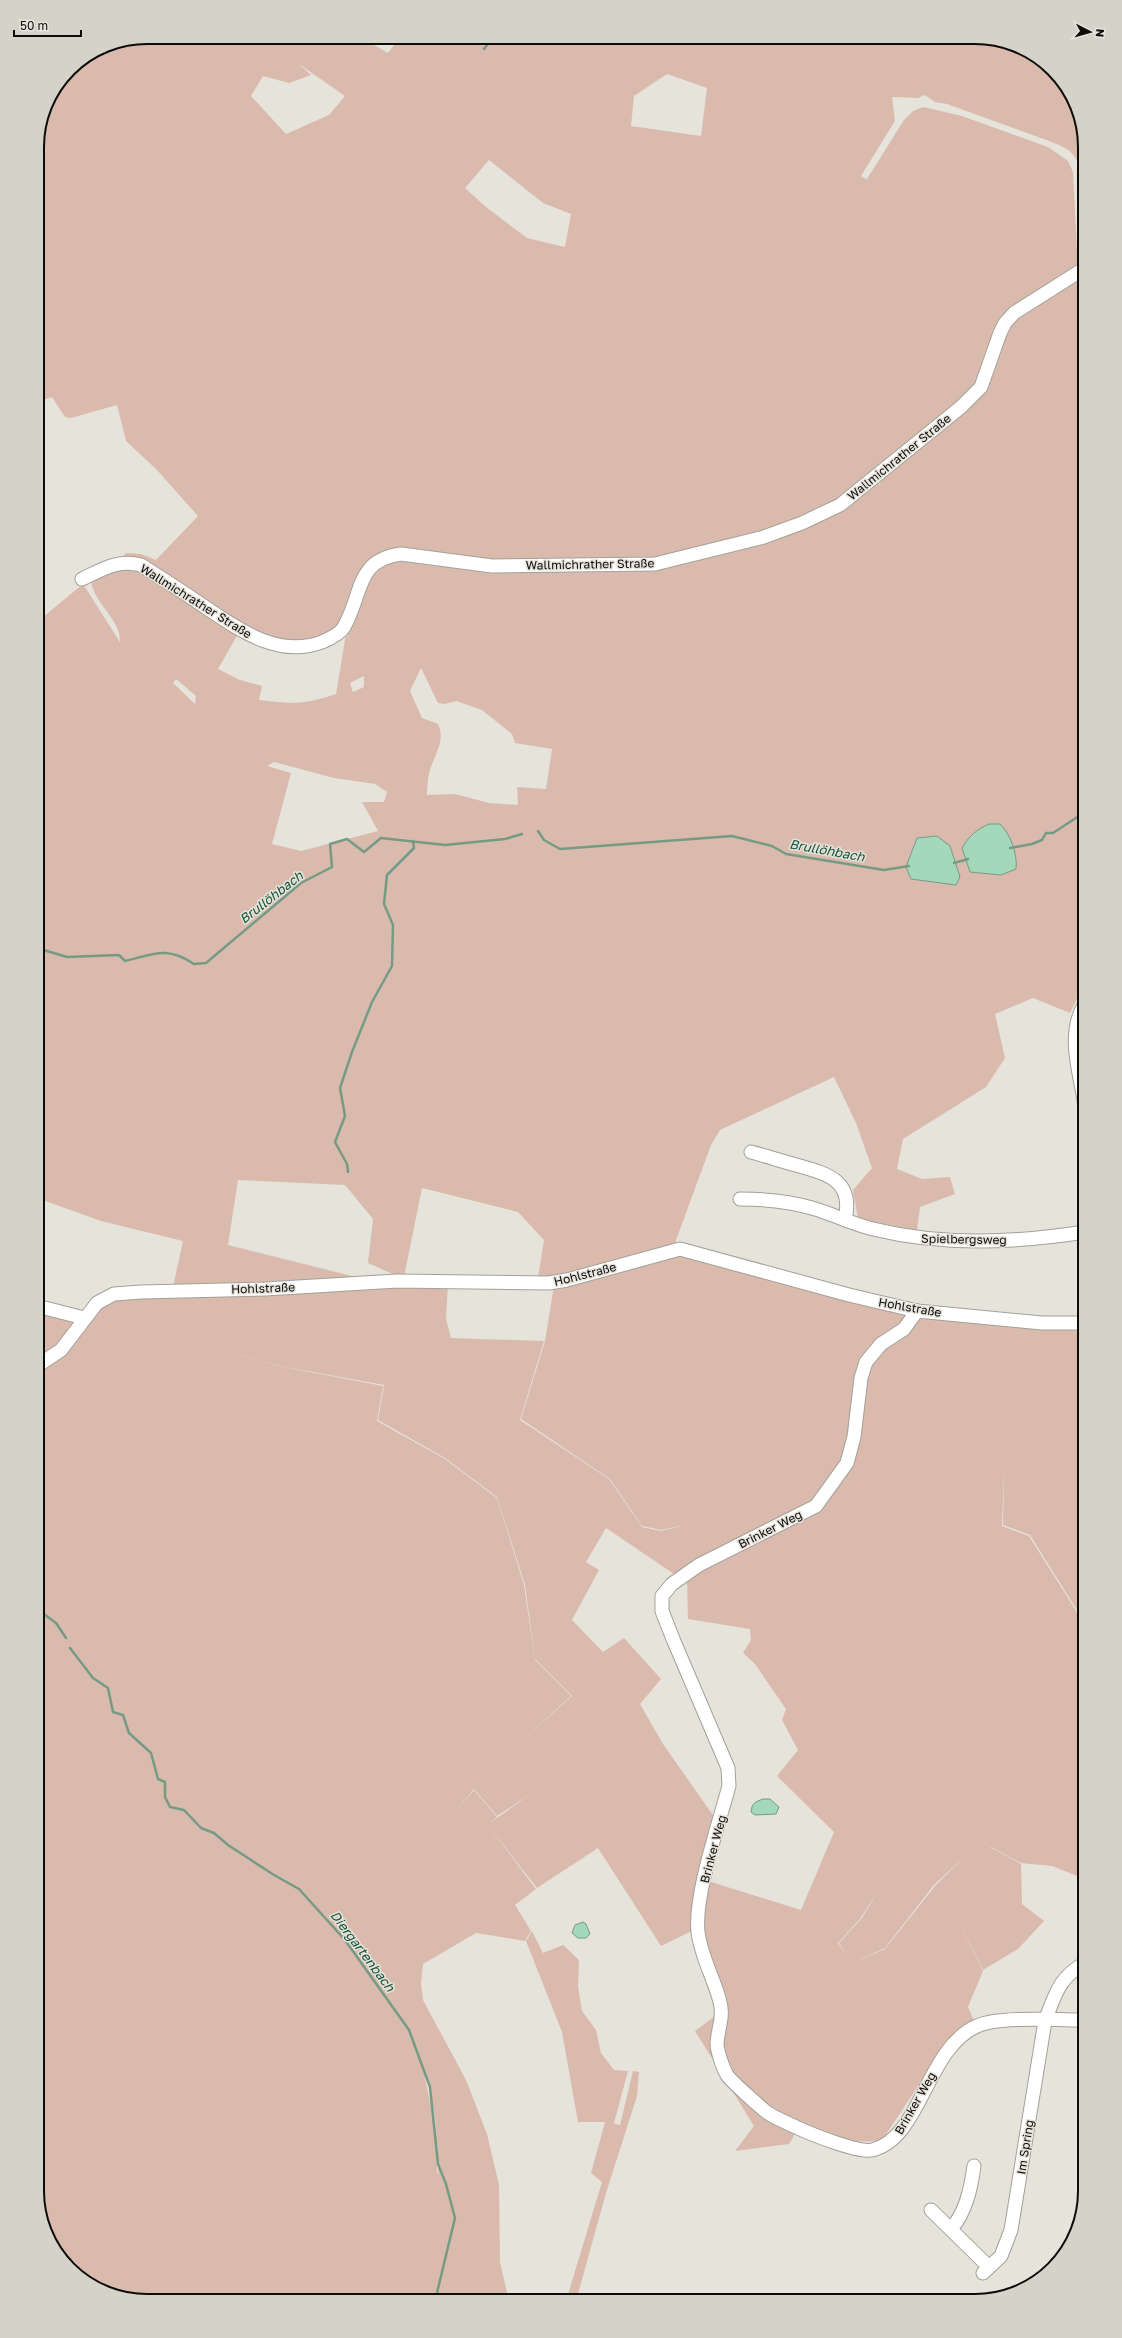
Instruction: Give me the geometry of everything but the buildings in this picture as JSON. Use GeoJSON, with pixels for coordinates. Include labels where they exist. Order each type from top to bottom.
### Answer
{"type":"FeatureCollection","features":[{"type":"Feature","properties":{"kind":"street","name":"Wallmichrather Straße"},"geometry":{"type":"LineString","coordinates":[[82,579],[116,563],[129,562],[141,564],[243,632],[276,645],[293,646],[316,644],[332,638],[344,628],[362,582],[372,564],[386,556],[401,554],[492,566],[656,564],[764,537],[802,523],[840,505],[961,407],[981,387],[1005,323],[1014,313],[1078,272]]}},
{"type":"Feature","properties":{"kind":"street"},"geometry":{"type":"LineString","coordinates":[[1078,1019],[1074,1041],[1078,1065]]}},
{"type":"Feature","properties":{"kind":"street"},"geometry":{"type":"LineString","coordinates":[[751,1152],[821,1172],[836,1180],[843,1189],[846,1200],[845,1220]]}},
{"type":"Feature","properties":{"kind":"street","name":"Spielbergsweg"},"geometry":{"type":"LineString","coordinates":[[740,1199],[764,1199],[790,1202],[871,1229],[912,1237],[948,1241],[1007,1240],[1078,1233]]}},
{"type":"Feature","properties":{"kind":"street","name":"Hohlstraße"},"geometry":{"type":"LineString","coordinates":[[44,1361],[61,1350],[97,1303],[114,1294],[397,1281],[526,1281],[549,1283],[567,1280],[680,1249],[849,1295],[917,1311],[1042,1323],[1078,1323]]}},
{"type":"Feature","properties":{"kind":"street"},"geometry":{"type":"LineString","coordinates":[[44,1308],[84,1318]]}},
{"type":"Feature","properties":{"kind":"street","name":"Brinker Weg"},"geometry":{"type":"LineString","coordinates":[[917,1311],[904,1329],[881,1344],[866,1362],[861,1378],[854,1437],[847,1463],[816,1506],[699,1565],[672,1584],[662,1596],[662,1611],[728,1768],[729,1786],[701,1894],[698,1930],[705,1964],[720,2001],[722,2016],[717,2044],[727,2075],[768,2112],[813,2135],[842,2145],[870,2151],[890,2143],[904,2127],[938,2064],[961,2038],[978,2026],[1013,2020],[1078,2020]]}},
{"type":"Feature","properties":{"kind":"street","name":"Im Spring"},"geometry":{"type":"LineString","coordinates":[[931,2210],[951,2229],[986,2270],[1001,2256],[1011,2230],[1045,2021],[1057,1988],[1072,1970],[1078,1967]]}},
{"type":"Feature","properties":{"kind":"street"},"geometry":{"type":"LineString","coordinates":[[951,2229],[958,2220],[971,2186],[974,2166]]}},
{"type":"Feature","properties":{"kind":"shaded area"},"geometry":{"type":"Polygon","coordinates":[[[141,44],[372,44],[388,53],[395,44],[981,44],[1008,49],[1038,65],[1057,84],[1073,114],[1078,141],[1078,163],[1073,154],[1067,149],[1056,144],[947,104],[935,102],[925,95],[918,98],[892,97],[895,121],[861,176],[869,181],[867,179],[904,120],[913,111],[923,107],[962,116],[1048,147],[1068,161],[1073,172],[1078,269],[1067,278],[1025,302],[1001,321],[994,334],[991,349],[997,353],[1004,335],[1018,316],[1078,277],[1078,997],[1070,1013],[1033,998],[995,1014],[1005,1058],[986,1087],[903,1139],[897,1169],[922,1179],[950,1177],[955,1194],[920,1207],[917,1230],[858,1219],[853,1190],[872,1168],[856,1123],[834,1077],[720,1130],[711,1145],[675,1243],[668,1255],[681,1253],[772,1281],[903,1313],[906,1316],[890,1333],[877,1342],[863,1361],[857,1381],[852,1435],[845,1460],[816,1504],[781,1522],[780,1532],[819,1510],[849,1464],[857,1437],[867,1364],[882,1347],[918,1320],[926,1318],[1041,1328],[1078,1329],[1078,1612],[1030,1535],[1003,1525],[1004,1468],[1002,1526],[1029,1536],[1078,1614],[1078,1876],[1052,1866],[1021,1863],[990,1847],[1021,1864],[1022,1904],[1044,1921],[1018,1949],[983,1970],[948,1901],[983,1971],[968,2007],[974,2021],[953,2037],[936,2059],[883,2139],[862,2142],[851,2141],[831,2136],[800,2125],[789,2144],[735,2151],[754,2126],[695,2031],[715,2016],[713,1995],[700,1964],[693,1932],[703,1923],[708,1881],[801,1910],[834,1832],[777,1776],[798,1750],[782,1720],[786,1709],[755,1664],[743,1653],[751,1640],[750,1629],[688,1619],[687,1578],[709,1565],[710,1551],[708,1555],[677,1576],[606,1528],[586,1562],[599,1570],[572,1620],[603,1652],[624,1638],[661,1679],[640,1704],[663,1744],[717,1821],[698,1892],[692,1931],[661,1946],[598,1848],[537,1888],[487,1824],[536,1889],[515,1905],[531,1931],[525,1941],[476,1933],[423,1964],[421,1984],[423,2000],[466,2080],[487,2134],[499,2185],[500,2262],[507,2294],[141,2294],[127,2292],[114,2289],[84,2273],[65,2254],[49,2224],[44,2197],[44,1367],[62,1353],[96,1309],[127,1295],[222,1297],[398,1285],[448,1285],[446,1319],[451,1338],[544,1341],[520,1420],[609,1479],[642,1527],[661,1531],[686,1525],[661,1530],[642,1526],[610,1479],[521,1419],[545,1341],[555,1279],[538,1278],[544,1240],[518,1212],[422,1188],[404,1277],[397,1276],[368,1263],[373,1219],[345,1185],[238,1180],[228,1245],[368,1280],[173,1287],[183,1241],[101,1221],[44,1201],[44,616],[83,584],[120,642],[116,626],[97,597],[91,581],[101,572],[114,568],[140,568],[238,634],[218,669],[240,680],[262,686],[259,700],[298,703],[336,694],[346,634],[352,644],[347,634],[371,574],[373,576],[366,568],[351,609],[341,628],[333,634],[321,639],[293,642],[278,641],[264,638],[245,627],[241,628],[153,567],[143,561],[123,557],[126,553],[141,554],[156,560],[198,516],[156,469],[126,441],[117,405],[71,418],[65,417],[52,397],[44,400],[45,134],[52,108],[65,84],[84,65],[114,49],[141,44]],[[299,64],[311,75],[289,83],[263,76],[251,96],[286,134],[329,115],[345,96],[299,64]],[[667,74],[634,96],[631,126],[701,136],[707,88],[667,74]],[[489,160],[465,188],[486,207],[527,238],[565,247],[571,214],[543,203],[489,160]],[[920,432],[908,442],[916,451],[927,442],[920,432]],[[881,465],[872,472],[880,485],[881,465]],[[715,545],[672,556],[676,565],[713,557],[715,545]],[[662,557],[643,560],[619,560],[621,572],[655,571],[662,557]],[[421,668],[410,691],[422,718],[438,724],[441,736],[439,747],[429,773],[427,795],[455,794],[489,803],[518,805],[517,787],[546,789],[552,749],[515,743],[512,734],[482,710],[456,701],[445,704],[438,703],[421,668]],[[364,676],[350,683],[353,692],[364,687],[364,676]],[[176,679],[173,683],[195,704],[196,696],[176,679]],[[274,762],[267,766],[291,773],[272,844],[301,851],[378,831],[362,802],[384,802],[387,792],[375,784],[334,778],[274,762]],[[214,1348],[279,1366],[383,1386],[377,1421],[445,1459],[497,1498],[524,1585],[535,1660],[571,1696],[523,1740],[572,1696],[535,1659],[525,1585],[497,1497],[445,1458],[378,1420],[384,1385],[280,1366],[214,1348]],[[474,1789],[454,1813],[474,1790],[497,1817],[490,1823],[529,1795],[497,1816],[474,1789]],[[964,1857],[934,1885],[885,1948],[852,1963],[885,1949],[935,1886],[964,1857]],[[878,1891],[860,1919],[838,1943],[848,1957],[839,1943],[862,1918],[878,1891]],[[422,2063],[437,2134],[433,2103],[422,2063]],[[437,2140],[437,2173],[499,2185],[438,2173],[437,2140]]]}},
{"type":"Feature","properties":{"kind":"shaded area"},"geometry":{"type":"Polygon","coordinates":[[[989,824],[1000,824],[1007,833],[1016,857],[1016,869],[1001,875],[970,872],[962,848],[973,834],[989,824]]]}},
{"type":"Feature","properties":{"kind":"shaded area"},"geometry":{"type":"Polygon","coordinates":[[[937,836],[950,846],[960,877],[956,885],[911,879],[906,867],[917,838],[937,836]]]}},
{"type":"Feature","properties":{"kind":"shaded area"},"geometry":{"type":"Polygon","coordinates":[[[44,1310],[80,1320],[58,1348],[44,1358],[44,1310]]]}},
{"type":"Feature","properties":{"kind":"shaded area"},"geometry":{"type":"Polygon","coordinates":[[[763,1799],[770,1799],[779,1807],[776,1814],[755,1815],[751,1812],[754,1803],[763,1799]]]}},
{"type":"Feature","properties":{"kind":"shaded area"},"geometry":{"type":"Polygon","coordinates":[[[583,1922],[586,1924],[590,1934],[586,1938],[578,1938],[572,1933],[575,1925],[583,1922]]]}},
{"type":"Feature","properties":{"kind":"shaded area"},"geometry":{"type":"Polygon","coordinates":[[[532,1931],[543,1953],[563,1945],[579,1960],[578,1986],[582,2011],[596,2030],[601,2053],[614,2070],[628,2071],[614,2123],[612,2123],[620,2125],[633,2071],[639,2072],[637,2096],[606,2193],[578,2294],[568,2294],[602,2182],[591,2173],[605,2122],[578,2122],[562,2032],[526,1941],[532,1931]]]}},
{"type":"Feature","properties":{"kind":"waterway"},"geometry":{"type":"LineString","coordinates":[[484,49],[488,44]]}},
{"type":"Feature","properties":{"kind":"waterway","name":"Brullöhbach"},"geometry":{"type":"LineString","coordinates":[[1010,848],[1032,844],[1042,840],[1046,833],[1053,833],[1078,817]]}},
{"type":"Feature","properties":{"kind":"waterway","name":"Brullöhbach"},"geometry":{"type":"LineString","coordinates":[[538,831],[544,840],[560,849],[732,836],[772,846],[786,854],[884,870],[909,866]]}},
{"type":"Feature","properties":{"kind":"waterway","name":"Brullöhbach"},"geometry":{"type":"LineString","coordinates":[[44,950],[67,957],[119,955],[125,961],[152,954],[168,953],[184,958],[194,964],[206,963],[301,883],[332,867],[330,844],[347,839],[364,852],[381,838],[445,845],[505,839],[522,834]]}},
{"type":"Feature","properties":{"kind":"waterway"},"geometry":{"type":"LineString","coordinates":[[348,1172],[347,1164],[335,1142],[345,1116],[340,1088],[352,1052],[372,1002],[392,966],[393,925],[384,904],[387,875],[414,848],[413,841]]}},
{"type":"Feature","properties":{"kind":"waterway","name":"Brullöhbach"},"geometry":{"type":"LineString","coordinates":[[954,863],[968,859]]}},
{"type":"Feature","properties":{"kind":"waterway","name":"Diergartenbach"},"geometry":{"type":"LineString","coordinates":[[44,1614],[56,1623],[66,1638]]}},
{"type":"Feature","properties":{"kind":"waterway","name":"Diergartenbach"},"geometry":{"type":"LineString","coordinates":[[70,1648],[93,1678],[108,1688],[113,1712],[123,1715],[129,1733],[151,1753],[158,1779],[165,1782],[165,1797],[170,1807],[184,1810],[201,1828],[214,1833],[228,1845],[274,1875],[299,1889],[345,1940],[409,2030],[430,2087],[438,2164],[446,2184],[455,2218],[437,2294]]}}]}
